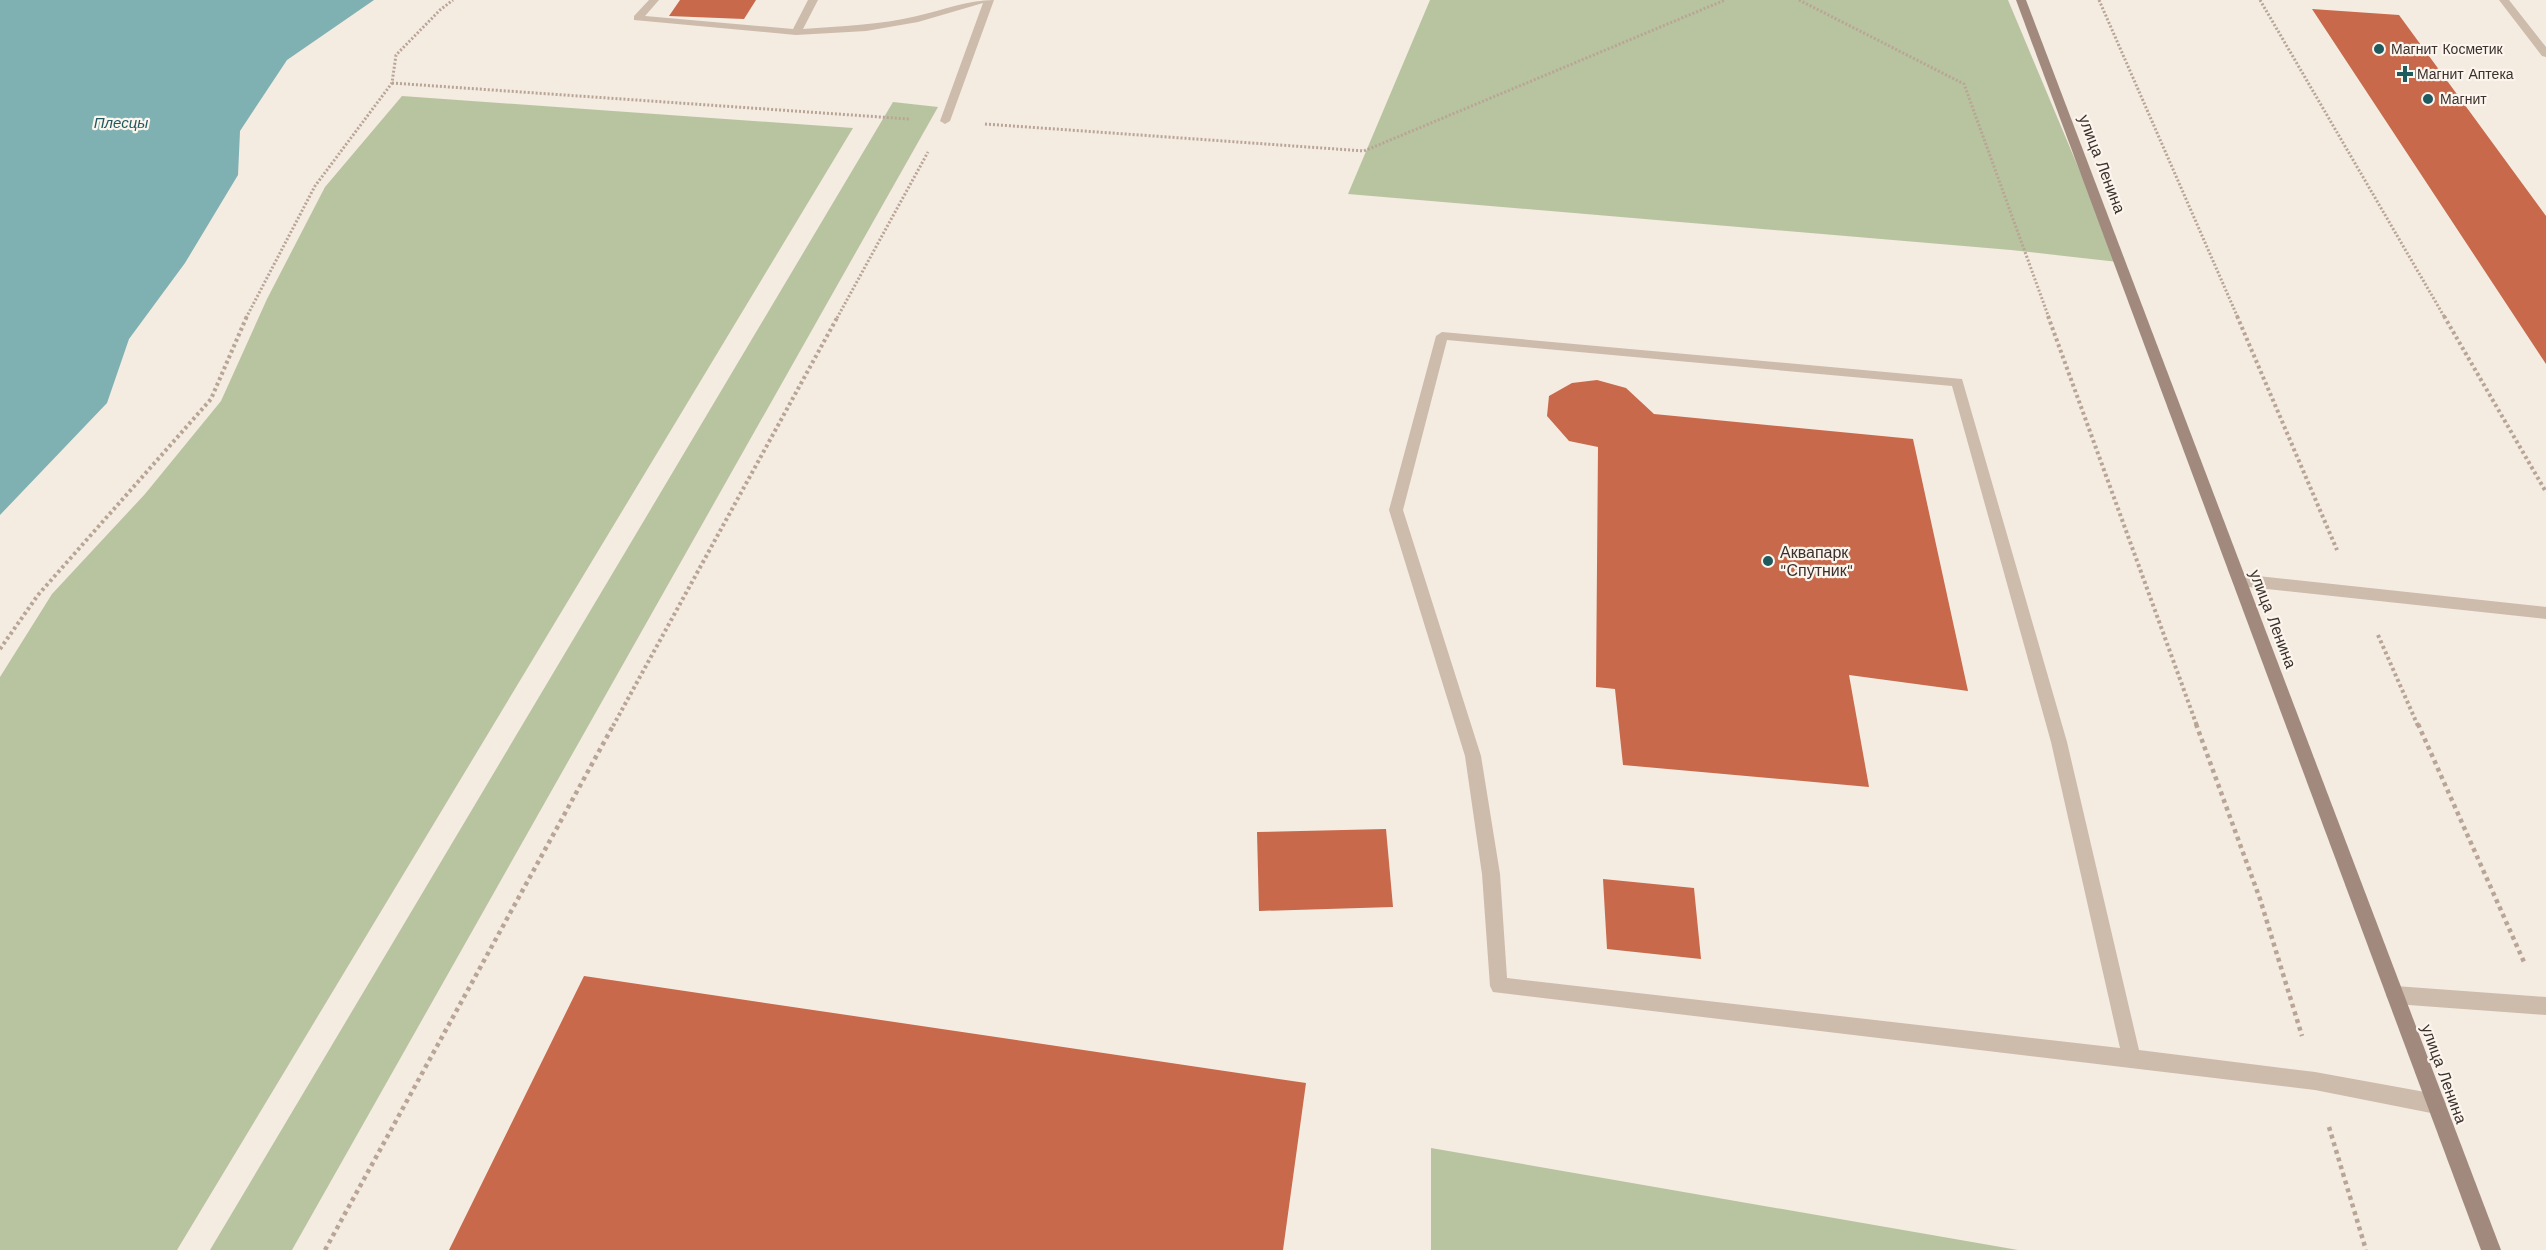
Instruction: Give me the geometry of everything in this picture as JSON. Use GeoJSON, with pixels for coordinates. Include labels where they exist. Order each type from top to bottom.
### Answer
{"type":"FeatureCollection","features":[{"type":"Feature","properties":{"kind":"street","name":"улица Ленина"},"geometry":{"type":"LineString","coordinates":[[2021,0],[2491,1250]]}},
{"type":"Feature","properties":{"kind":"lane"},"geometry":{"type":"LineString","coordinates":[[654,0],[637,18],[796,32],[866,28],[918,19],[983,0]]}},
{"type":"Feature","properties":{"kind":"lane"},"geometry":{"type":"LineString","coordinates":[[796,32],[813,0]]}},
{"type":"Feature","properties":{"kind":"lane"},"geometry":{"type":"LineString","coordinates":[[945,121],[989,0]]}},
{"type":"Feature","properties":{"kind":"lane"},"geometry":{"type":"LineString","coordinates":[[2504,0],[2546,54]]}},
{"type":"Feature","properties":{"kind":"lane"},"geometry":{"type":"LineString","coordinates":[[2132,1058],[2059,742],[1957,382],[1442,336],[1396,510],[1473,756],[1491,874],[1499,986],[2315,1081],[2436,1104]]}},
{"type":"Feature","properties":{"kind":"lane"},"geometry":{"type":"LineString","coordinates":[[2239,580],[2546,613]]}},
{"type":"Feature","properties":{"kind":"lane"},"geometry":{"type":"LineString","coordinates":[[2395,994],[2545,1006]]}},
{"type":"Feature","properties":{"kind":"path"},"geometry":{"type":"LineString","coordinates":[[0,649],[38,595],[211,399],[254,300],[315,186],[392,83],[396,55],[440,10],[453,0]]}},
{"type":"Feature","properties":{"kind":"path"},"geometry":{"type":"LineString","coordinates":[[392,83],[1364,151],[1725,0]]}},
{"type":"Feature","properties":{"kind":"path"},"geometry":{"type":"LineString","coordinates":[[1799,0],[1964,84],[2260,899],[2366,1250]]}},
{"type":"Feature","properties":{"kind":"path"},"geometry":{"type":"LineString","coordinates":[[2099,0],[2193,212],[2329,534],[2360,593],[2545,1006]]}},
{"type":"Feature","properties":{"kind":"path"},"geometry":{"type":"LineString","coordinates":[[2260,0],[2546,492]]}},
{"type":"Feature","properties":{"kind":"path"},"geometry":{"type":"LineString","coordinates":[[325,1250],[945,121]]}},
{"type":"Feature","properties":{"kind":"green space"},"geometry":{"type":"Polygon","coordinates":[[[1430,0],[2008,0],[2118,262],[2011,250],[1348,194],[1430,0]]]}},
{"type":"Feature","properties":{"kind":"green space"},"geometry":{"type":"Polygon","coordinates":[[[402,96],[853,128],[177,1250],[0,1250],[0,677],[52,594],[145,494],[221,401],[267,299],[325,187],[402,96]]]}},
{"type":"Feature","properties":{"kind":"green space"},"geometry":{"type":"Polygon","coordinates":[[[893,102],[938,107],[292,1250],[210,1250],[893,102]]]}},
{"type":"Feature","properties":{"kind":"green space"},"geometry":{"type":"Polygon","coordinates":[[[1431,1148],[2018,1250],[1431,1250],[1431,1148]]]}},
{"type":"Feature","properties":{"kind":"water","name":"Плесцы"},"geometry":{"type":"Polygon","coordinates":[[[0,0],[374,0],[287,60],[240,131],[238,175],[185,263],[129,339],[107,403],[0,515],[0,0]]]}},
{"type":"Feature","properties":{"kind":"building"},"geometry":{"type":"Polygon","coordinates":[[[680,0],[756,0],[744,19],[669,16],[680,0]]]}},
{"type":"Feature","properties":{"kind":"building"},"geometry":{"type":"Polygon","coordinates":[[[2312,9],[2399,15],[2546,216],[2546,364],[2312,9]]]}},
{"type":"Feature","properties":{"kind":"building","name":"Аквапарк \"Спутник\""},"geometry":{"type":"Polygon","coordinates":[[[1597,380],[1626,388],[1654,414],[1913,439],[1968,691],[1849,675],[1869,787],[1623,765],[1615,689],[1596,687],[1598,447],[1569,441],[1547,416],[1549,396],[1572,383],[1597,380]]]}},
{"type":"Feature","properties":{"kind":"building"},"geometry":{"type":"Polygon","coordinates":[[[1386,829],[1393,907],[1259,911],[1257,832],[1386,829]]]}},
{"type":"Feature","properties":{"kind":"building"},"geometry":{"type":"Polygon","coordinates":[[[1603,879],[1694,888],[1701,959],[1607,949],[1603,879]]]}},
{"type":"Feature","properties":{"kind":"building"},"geometry":{"type":"Polygon","coordinates":[[[584,976],[1306,1083],[1283,1250],[449,1250],[584,976]]]}},
{"type":"Feature","properties":{"kind":"place","name":"Магнит Косметик"},"geometry":{"type":"Point","coordinates":[2379,49]}},
{"type":"Feature","properties":{"kind":"place","name":"Магнит Аптека"},"geometry":{"type":"Point","coordinates":[2405,74]}},
{"type":"Feature","properties":{"kind":"place","name":"Магнит"},"geometry":{"type":"Point","coordinates":[2428,99]}},
{"type":"Feature","properties":{"kind":"place","name":"Аквапарк \"Спутник\""},"geometry":{"type":"Point","coordinates":[1768,561]}}]}
